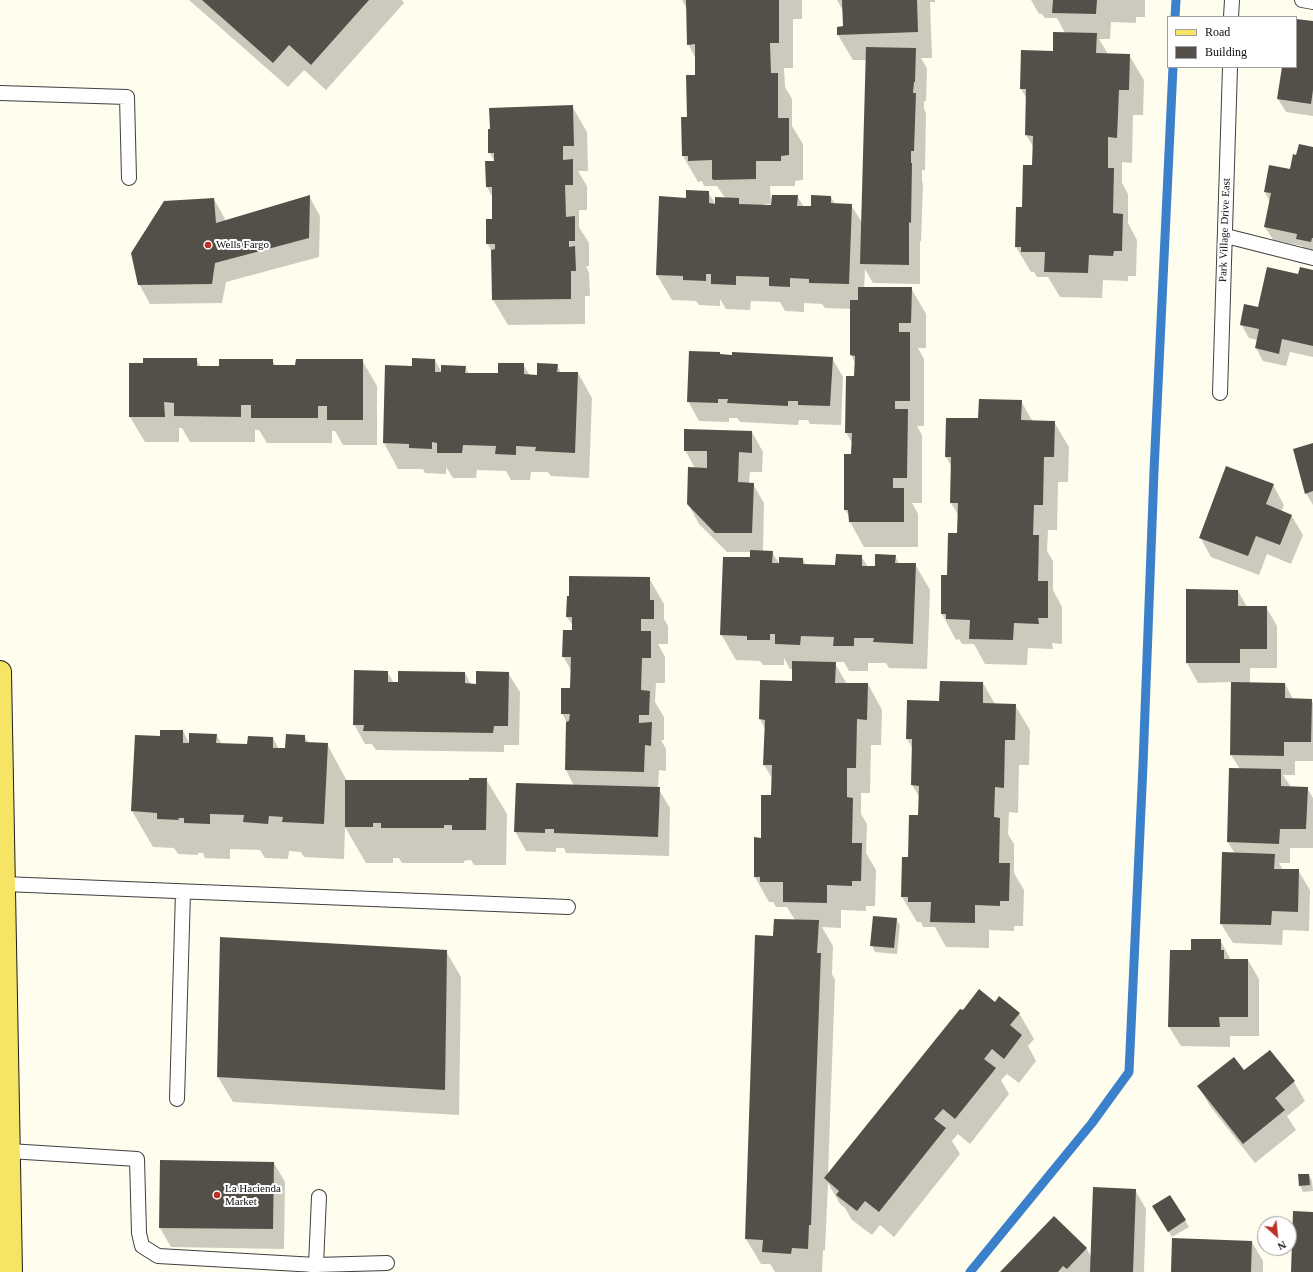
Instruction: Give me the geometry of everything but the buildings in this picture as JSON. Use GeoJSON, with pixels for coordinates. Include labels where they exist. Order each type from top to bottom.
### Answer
{"type":"FeatureCollection","features":[{"type":"Feature","properties":{"kind":"main road"},"geometry":{"type":"LineString","coordinates":[[0,672],[11,1272]]}},
{"type":"Feature","properties":{"kind":"lane"},"geometry":{"type":"LineString","coordinates":[[1231,16],[1232,0]]}},
{"type":"Feature","properties":{"kind":"lane"},"geometry":{"type":"LineString","coordinates":[[1302,0],[1313,2]]}},
{"type":"Feature","properties":{"kind":"lane","name":"Park Village Drive East"},"geometry":{"type":"LineString","coordinates":[[1220,393],[1230,68]]}},
{"type":"Feature","properties":{"kind":"lane"},"geometry":{"type":"LineString","coordinates":[[0,93],[127,97],[129,178]]}},
{"type":"Feature","properties":{"kind":"lane"},"geometry":{"type":"LineString","coordinates":[[1226,236],[1313,258]]}},
{"type":"Feature","properties":{"kind":"lane"},"geometry":{"type":"LineString","coordinates":[[4,884],[568,907]]}},
{"type":"Feature","properties":{"kind":"lane"},"geometry":{"type":"LineString","coordinates":[[177,1099],[183,892]]}},
{"type":"Feature","properties":{"kind":"lane"},"geometry":{"type":"LineString","coordinates":[[9,1151],[137,1159],[139,1233],[142,1246],[158,1256],[315,1268],[387,1263]]}},
{"type":"Feature","properties":{"kind":"lane"},"geometry":{"type":"LineString","coordinates":[[315,1268],[319,1197]]}},
{"type":"Feature","properties":{"kind":"waterway"},"geometry":{"type":"LineString","coordinates":[[1175,16],[1176,0]]}},
{"type":"Feature","properties":{"kind":"waterway"},"geometry":{"type":"LineString","coordinates":[[970,1272],[1092,1123],[1129,1072],[1143,765],[1154,471],[1173,68]]}},
{"type":"Feature","properties":{"kind":"place","name":"Wells Fargo"},"geometry":{"type":"Point","coordinates":[208,245]}},
{"type":"Feature","properties":{"kind":"place","name":"La Hacienda Market"},"geometry":{"type":"Point","coordinates":[217,1195]}}]}
